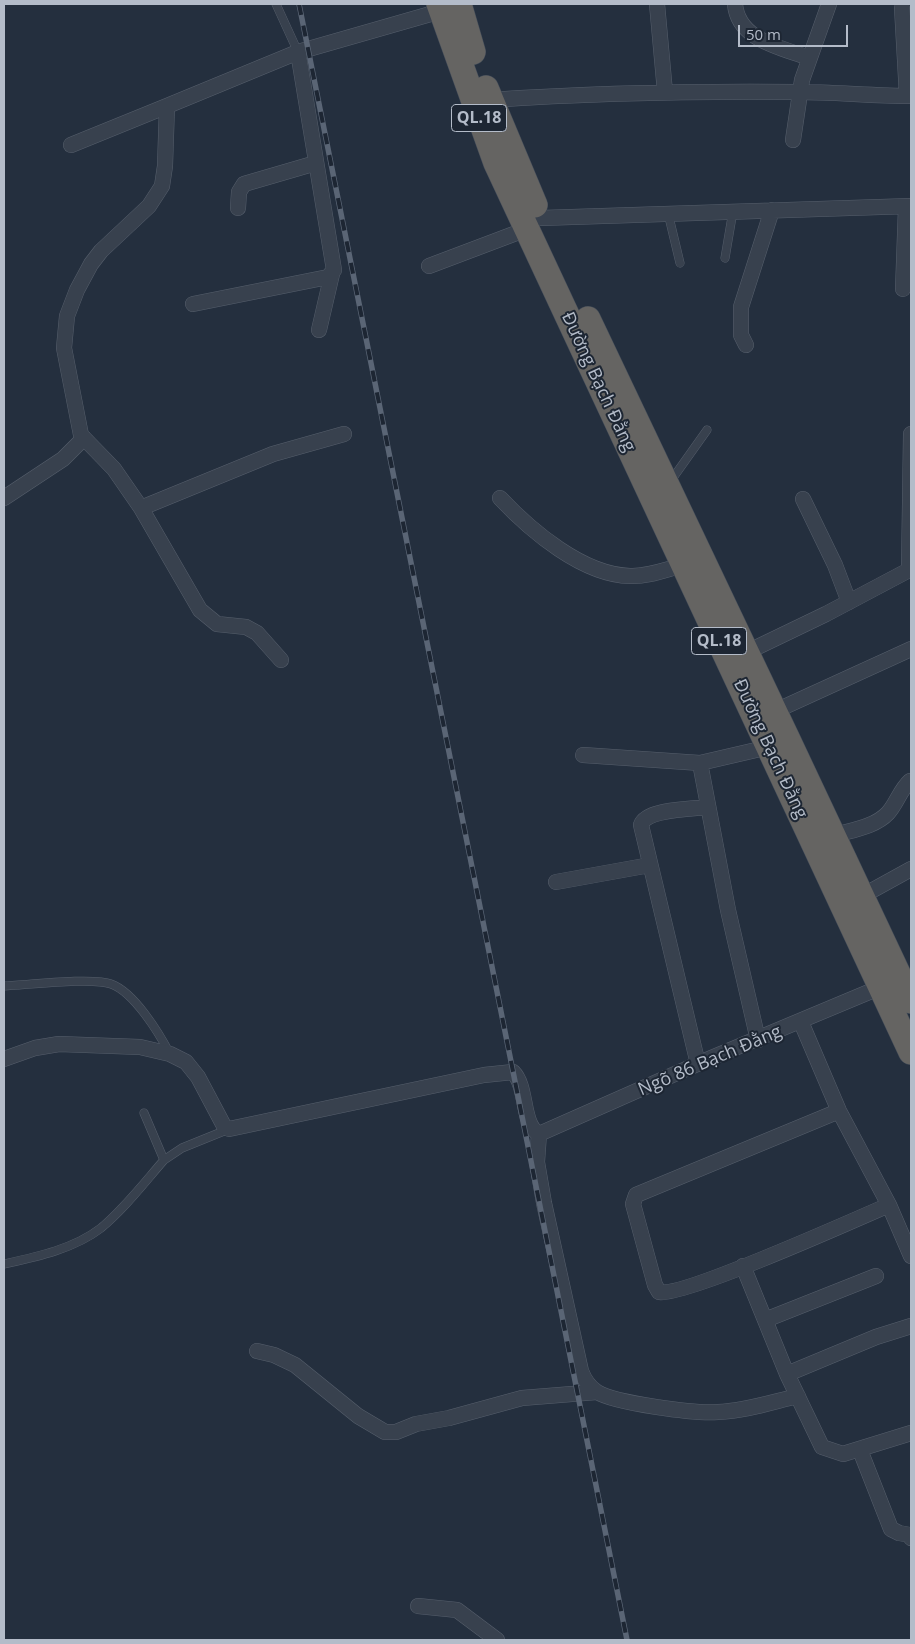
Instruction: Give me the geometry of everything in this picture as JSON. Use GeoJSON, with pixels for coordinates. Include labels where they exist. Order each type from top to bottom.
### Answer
{"type":"FeatureCollection","features":[{"type":"Feature","properties":{"kind":"highway","name":"QL.18"},"geometry":{"type":"LineString","coordinates":[[446,6],[467,37],[534,224]]}},
{"type":"Feature","properties":{"kind":"highway","name":"QL.18"},"geometry":{"type":"LineString","coordinates":[[446,6],[496,163],[534,224]]}},
{"type":"Feature","properties":{"kind":"highway","name":"Đường Bạch Đằng"},"geometry":{"type":"LineString","coordinates":[[534,224],[666,486],[773,712],[835,835],[898,979],[911,1052]]}},
{"type":"Feature","properties":{"kind":"highway","name":"Đường Bạch Đằng"},"geometry":{"type":"LineString","coordinates":[[534,224],[684,565],[769,747],[911,1001]]}},
{"type":"Feature","properties":{"kind":"street"},"geometry":{"type":"LineString","coordinates":[[657,4],[665,92]]}},
{"type":"Feature","properties":{"kind":"street"},"geometry":{"type":"LineString","coordinates":[[735,4],[739,20],[759,40],[809,58]]}},
{"type":"Feature","properties":{"kind":"street"},"geometry":{"type":"LineString","coordinates":[[793,140],[799,92],[809,58],[829,4]]}},
{"type":"Feature","properties":{"kind":"street"},"geometry":{"type":"LineString","coordinates":[[71,145],[298,52],[446,6]]}},
{"type":"Feature","properties":{"kind":"street"},"geometry":{"type":"LineString","coordinates":[[490,100],[580,94],[665,92],[799,92],[909,96],[902,8]]}},
{"type":"Feature","properties":{"kind":"street"},"geometry":{"type":"LineString","coordinates":[[298,52],[334,266],[319,330]]}},
{"type":"Feature","properties":{"kind":"street"},"geometry":{"type":"LineString","coordinates":[[167,106],[164,177],[158,195],[101,251],[77,290],[66,316],[64,348],[78,427],[84,438],[114,468],[141,508],[200,610],[217,624],[246,627],[257,633],[281,660]]}},
{"type":"Feature","properties":{"kind":"street"},"geometry":{"type":"LineString","coordinates":[[238,208],[239,192],[244,184],[316,163]]}},
{"type":"Feature","properties":{"kind":"street"},"geometry":{"type":"LineString","coordinates":[[429,266],[534,224],[668,213],[908,207],[903,289]]}},
{"type":"Feature","properties":{"kind":"street"},"geometry":{"type":"LineString","coordinates":[[746,345],[740,329],[741,307],[772,210]]}},
{"type":"Feature","properties":{"kind":"street"},"geometry":{"type":"LineString","coordinates":[[193,304],[328,277],[332,274]]}},
{"type":"Feature","properties":{"kind":"street"},"geometry":{"type":"LineString","coordinates":[[141,508],[273,454],[344,434]]}},
{"type":"Feature","properties":{"kind":"street"},"geometry":{"type":"LineString","coordinates":[[745,653],[850,602],[910,570],[910,434]]}},
{"type":"Feature","properties":{"kind":"street"},"geometry":{"type":"LineString","coordinates":[[4,498],[57,463],[84,438]]}},
{"type":"Feature","properties":{"kind":"street"},"geometry":{"type":"LineString","coordinates":[[500,498],[529,527],[548,541],[582,562],[617,575],[642,575],[684,565]]}},
{"type":"Feature","properties":{"kind":"street"},"geometry":{"type":"LineString","coordinates":[[803,499],[835,565],[850,602]]}},
{"type":"Feature","properties":{"kind":"street"},"geometry":{"type":"LineString","coordinates":[[773,712],[911,649]]}},
{"type":"Feature","properties":{"kind":"street"},"geometry":{"type":"LineString","coordinates":[[583,755],[700,763],[769,747]]}},
{"type":"Feature","properties":{"kind":"street"},"geometry":{"type":"LineString","coordinates":[[700,763],[728,910],[758,1040]]}},
{"type":"Feature","properties":{"kind":"street"},"geometry":{"type":"LineString","coordinates":[[835,835],[880,820],[889,812],[899,792],[910,781]]}},
{"type":"Feature","properties":{"kind":"street"},"geometry":{"type":"LineString","coordinates":[[698,1064],[641,825],[643,820],[656,814],[708,807]]}},
{"type":"Feature","properties":{"kind":"street"},"geometry":{"type":"LineString","coordinates":[[556,882],[650,865]]}},
{"type":"Feature","properties":{"kind":"street"},"geometry":{"type":"LineString","coordinates":[[862,896],[911,869]]}},
{"type":"Feature","properties":{"kind":"street","name":"Ngõ 86 Bạch Đằng"},"geometry":{"type":"LineString","coordinates":[[539,1134],[898,979]]}},
{"type":"Feature","properties":{"kind":"street"},"geometry":{"type":"LineString","coordinates":[[801,1022],[839,1111],[889,1206],[911,1256]]}},
{"type":"Feature","properties":{"kind":"street"},"geometry":{"type":"LineString","coordinates":[[4,1059],[35,1048],[59,1044],[140,1047],[170,1054],[191,1068],[224,1126],[229,1129],[484,1075],[513,1072],[520,1082],[531,1125],[539,1134],[537,1162],[561,1286],[581,1371],[586,1382],[597,1392]]}},
{"type":"Feature","properties":{"kind":"street"},"geometry":{"type":"LineString","coordinates":[[839,1111],[636,1195],[633,1204],[655,1286],[659,1292],[670,1291],[743,1266],[889,1206]]}},
{"type":"Feature","properties":{"kind":"street"},"geometry":{"type":"LineString","coordinates":[[743,1266],[787,1374],[822,1447],[843,1454],[911,1433]]}},
{"type":"Feature","properties":{"kind":"street"},"geometry":{"type":"LineString","coordinates":[[765,1320],[876,1276]]}},
{"type":"Feature","properties":{"kind":"street"},"geometry":{"type":"LineString","coordinates":[[787,1374],[876,1337],[911,1326]]}},
{"type":"Feature","properties":{"kind":"street"},"geometry":{"type":"LineString","coordinates":[[257,1351],[274,1355],[295,1365],[358,1416],[378,1429],[390,1432],[522,1398],[597,1392],[662,1408],[707,1413],[736,1410],[798,1396]]}},
{"type":"Feature","properties":{"kind":"street"},"geometry":{"type":"LineString","coordinates":[[860,1450],[888,1524],[895,1532],[911,1536]]}},
{"type":"Feature","properties":{"kind":"street"},"geometry":{"type":"LineString","coordinates":[[418,1606],[457,1610],[497,1640]]}},
{"type":"Feature","properties":{"kind":"lane"},"geometry":{"type":"LineString","coordinates":[[276,4],[298,52]]}},
{"type":"Feature","properties":{"kind":"lane"},"geometry":{"type":"LineString","coordinates":[[725,258],[733,211]]}},
{"type":"Feature","properties":{"kind":"lane"},"geometry":{"type":"LineString","coordinates":[[668,213],[680,263]]}},
{"type":"Feature","properties":{"kind":"lane"},"geometry":{"type":"LineString","coordinates":[[666,486],[707,430]]}},
{"type":"Feature","properties":{"kind":"lane"},"geometry":{"type":"LineString","coordinates":[[4,986],[98,982],[114,985],[126,994],[141,1011],[159,1034],[170,1054]]}},
{"type":"Feature","properties":{"kind":"lane"},"geometry":{"type":"LineString","coordinates":[[144,1113],[164,1160]]}},
{"type":"Feature","properties":{"kind":"lane"},"geometry":{"type":"LineString","coordinates":[[4,1264],[45,1254],[90,1235],[108,1221],[164,1160],[182,1148],[229,1129]]}},
{"type":"Feature","properties":{"kind":"railway"},"geometry":{"type":"LineString","coordinates":[[299,4],[627,1640]]}}]}
